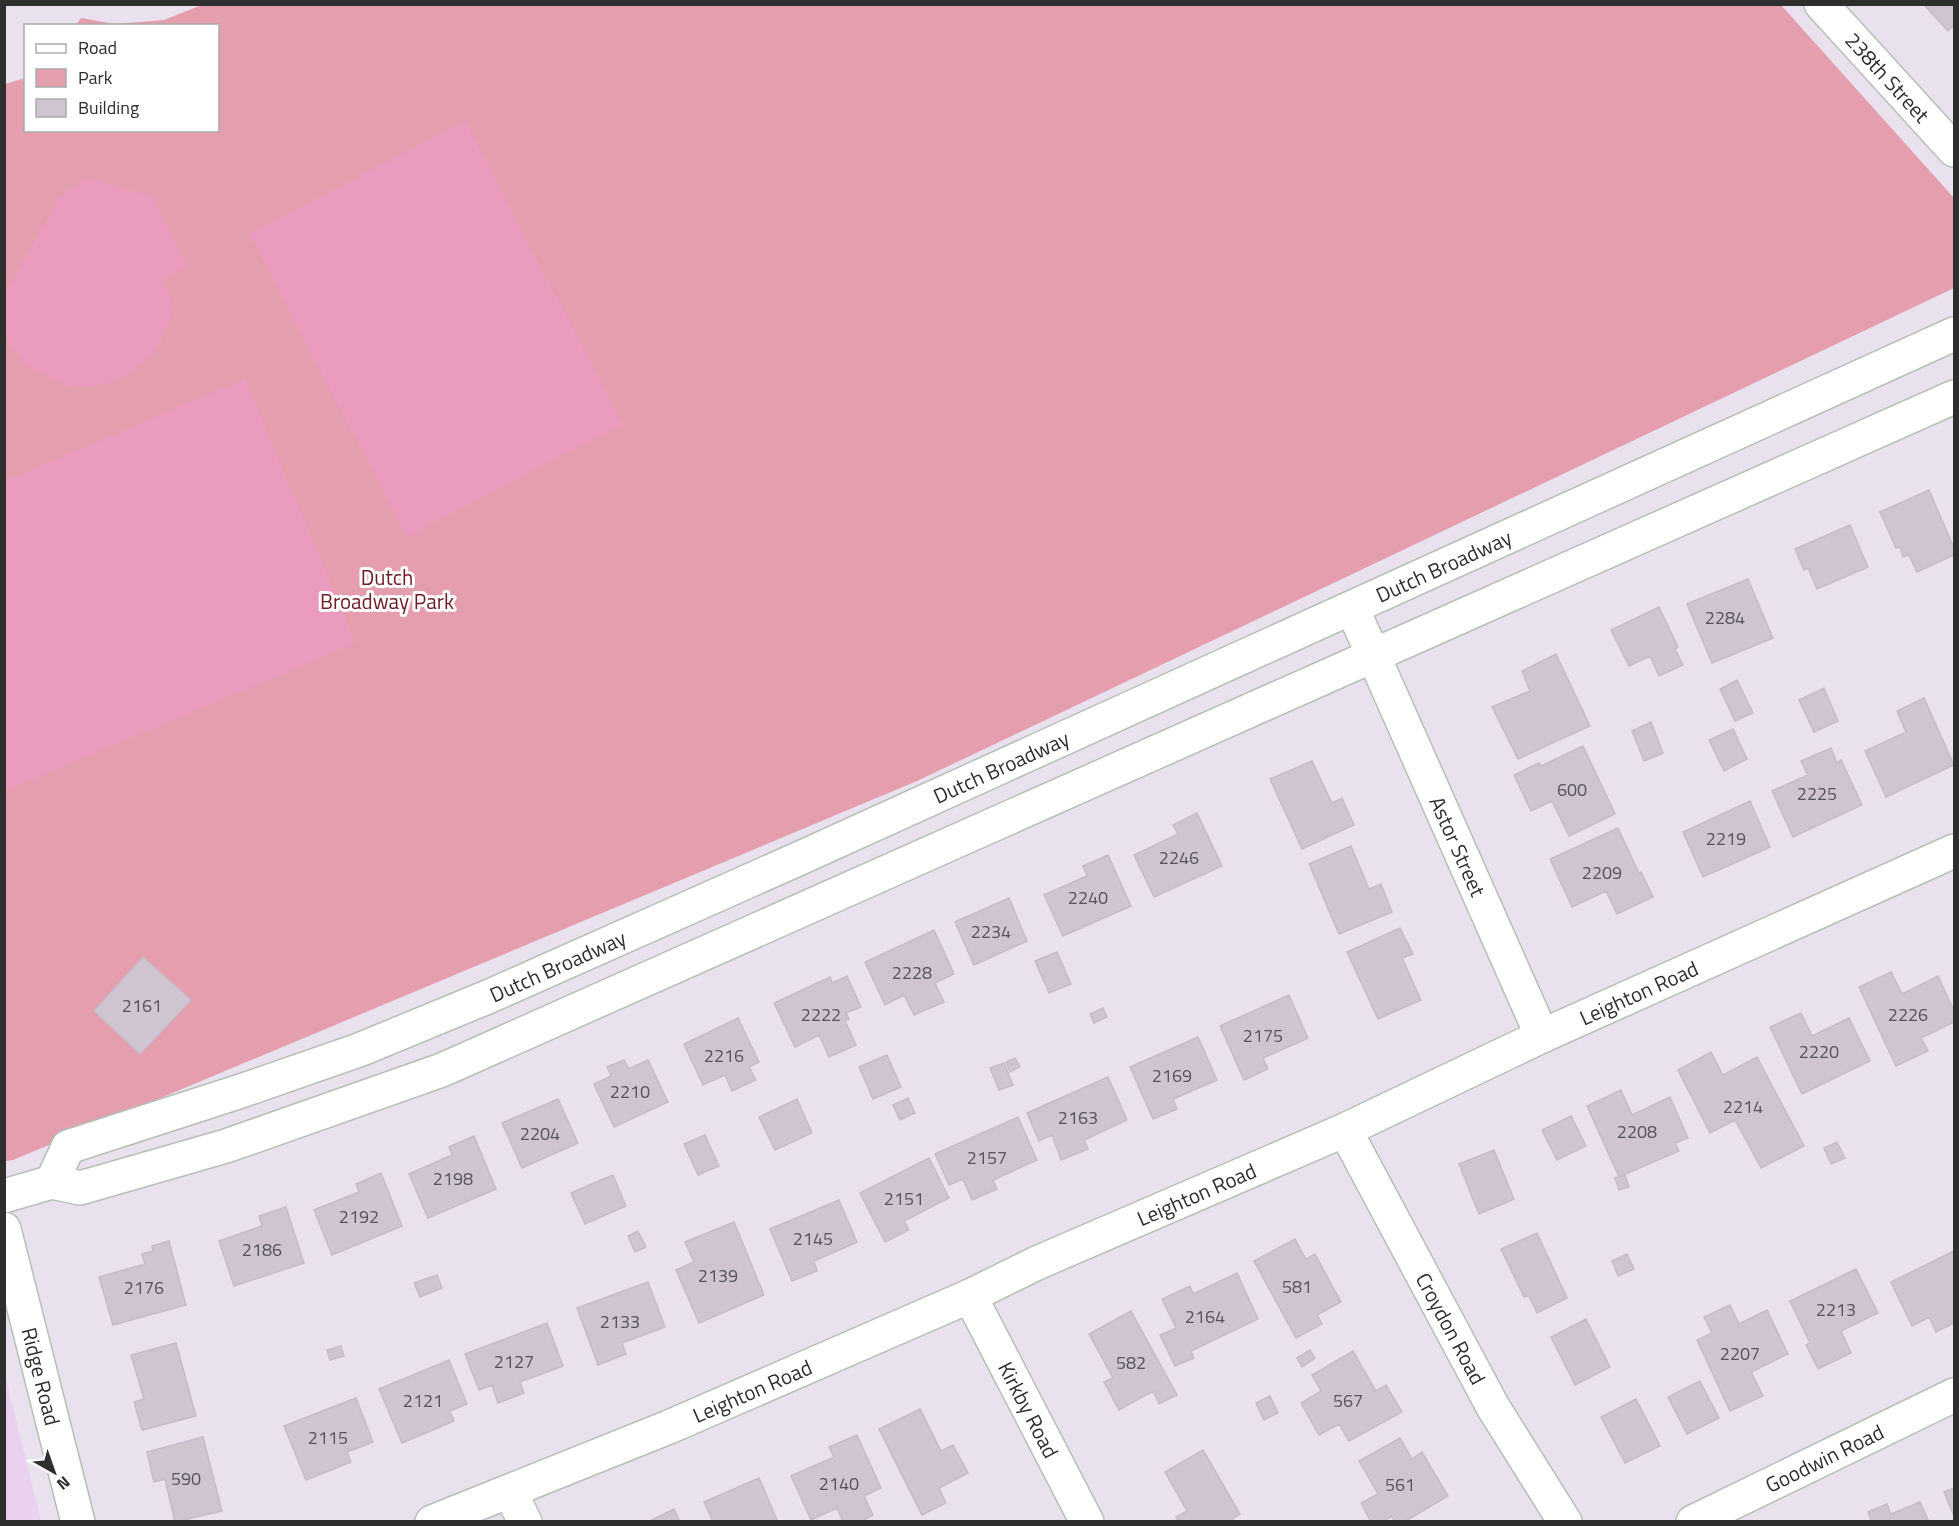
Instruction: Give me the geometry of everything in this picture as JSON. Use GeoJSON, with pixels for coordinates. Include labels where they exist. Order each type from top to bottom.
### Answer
{"type":"FeatureCollection","features":[{"type":"Feature","properties":{"kind":"main road","name":"238th Street"},"geometry":{"type":"LineString","coordinates":[[1821,4],[1954,150]]}},
{"type":"Feature","properties":{"kind":"main road","name":"Dutch Broadway"},"geometry":{"type":"LineString","coordinates":[[52,1182],[68,1147],[359,1050],[490,996],[798,859],[1954,334]]}},
{"type":"Feature","properties":{"kind":"main road"},"geometry":{"type":"LineString","coordinates":[[4,1196],[52,1182],[80,1188],[226,1146],[442,1070],[1954,397]]}},
{"type":"Feature","properties":{"kind":"main road","name":"Astor Street"},"geometry":{"type":"LineString","coordinates":[[1352,608],[1542,1036]]}},
{"type":"Feature","properties":{"kind":"main road","name":"Leighton Road"},"geometry":{"type":"LineString","coordinates":[[432,1521],[510,1492],[669,1427],[970,1296],[1037,1263],[1345,1130],[1542,1036],[1954,851]]}},
{"type":"Feature","properties":{"kind":"main road"},"geometry":{"type":"LineString","coordinates":[[798,859],[823,901]]}},
{"type":"Feature","properties":{"kind":"main road","name":"Croydon Road"},"geometry":{"type":"LineString","coordinates":[[1345,1130],[1493,1407],[1565,1521]]}},
{"type":"Feature","properties":{"kind":"main road","name":"Ridge Road"},"geometry":{"type":"LineString","coordinates":[[4,1229],[78,1521]]}},
{"type":"Feature","properties":{"kind":"main road","name":"Kirkby Road"},"geometry":{"type":"LineString","coordinates":[[970,1296],[1087,1521]]}},
{"type":"Feature","properties":{"kind":"main road","name":"Goodwin Road"},"geometry":{"type":"LineString","coordinates":[[1693,1521],[1954,1395]]}},
{"type":"Feature","properties":{"kind":"main road"},"geometry":{"type":"LineString","coordinates":[[510,1492],[525,1521]]}},
{"type":"Feature","properties":{"kind":"shaded area"},"geometry":{"type":"Polygon","coordinates":[[[465,121],[623,424],[407,537],[249,234],[465,121]]]}},
{"type":"Feature","properties":{"kind":"shaded area"},"geometry":{"type":"Polygon","coordinates":[[[89,178],[154,197],[187,267],[163,280],[172,300],[171,318],[160,344],[138,369],[117,380],[95,386],[69,386],[26,366],[8,341],[5,333],[5,294],[60,196],[89,178]]]}},
{"type":"Feature","properties":{"kind":"shaded area"},"geometry":{"type":"Polygon","coordinates":[[[245,379],[356,643],[5,791],[5,481],[245,379]]]}},
{"type":"Feature","properties":{"kind":"shaded area"},"geometry":{"type":"Polygon","coordinates":[[[5,1375],[41,1521],[5,1521],[5,1375]]]}},
{"type":"Feature","properties":{"kind":"green space","name":"Dutch Broadway Park"},"geometry":{"type":"Polygon","coordinates":[[[204,4],[1781,5],[1954,198],[1954,288],[917,781],[13,1160],[5,1161],[5,84],[24,78],[24,132],[219,132],[219,24],[115,24],[164,20],[204,4]]]}},
{"type":"Feature","properties":{"kind":"green space"},"geometry":{"type":"Polygon","coordinates":[[[81,18],[115,24],[77,24],[81,18]]]}},
{"type":"Feature","properties":{"kind":"building"},"geometry":{"type":"Polygon","coordinates":[[[1926,4],[1954,4],[1954,25],[1948,31],[1925,6],[1926,4]]]}},
{"type":"Feature","properties":{"kind":"building"},"geometry":{"type":"Polygon","coordinates":[[[1929,490],[1954,548],[1954,555],[1917,572],[1909,555],[1903,557],[1900,547],[1896,548],[1880,512],[1929,490]]]}},
{"type":"Feature","properties":{"kind":"building"},"geometry":{"type":"Polygon","coordinates":[[[1850,525],[1868,567],[1817,589],[1808,568],[1804,570],[1795,549],[1850,525]]]}},
{"type":"Feature","properties":{"kind":"building"},"geometry":{"type":"Polygon","coordinates":[[[1748,579],[1773,638],[1712,663],[1687,604],[1748,579]]]}},
{"type":"Feature","properties":{"kind":"building"},"geometry":{"type":"Polygon","coordinates":[[[1659,607],[1678,647],[1675,649],[1683,665],[1659,676],[1650,656],[1629,666],[1611,630],[1659,607]]]}},
{"type":"Feature","properties":{"kind":"building"},"geometry":{"type":"Polygon","coordinates":[[[1556,654],[1590,726],[1518,759],[1492,707],[1530,691],[1522,671],[1556,654]]]}},
{"type":"Feature","properties":{"kind":"building"},"geometry":{"type":"Polygon","coordinates":[[[1737,680],[1753,713],[1735,721],[1720,689],[1737,680]]]}},
{"type":"Feature","properties":{"kind":"building"},"geometry":{"type":"Polygon","coordinates":[[[1824,688],[1838,721],[1814,732],[1799,700],[1824,688]]]}},
{"type":"Feature","properties":{"kind":"building"},"geometry":{"type":"Polygon","coordinates":[[[1924,698],[1954,765],[1886,797],[1865,751],[1906,732],[1897,711],[1924,698]]]}},
{"type":"Feature","properties":{"kind":"building"},"geometry":{"type":"Polygon","coordinates":[[[1651,722],[1663,753],[1644,761],[1632,731],[1651,722]]]}},
{"type":"Feature","properties":{"kind":"building"},"geometry":{"type":"Polygon","coordinates":[[[1733,729],[1747,759],[1724,771],[1709,740],[1733,729]]]}},
{"type":"Feature","properties":{"kind":"building"},"geometry":{"type":"Polygon","coordinates":[[[1583,746],[1615,814],[1569,836],[1552,801],[1531,811],[1514,775],[1539,763],[1541,766],[1583,746]]]}},
{"type":"Feature","properties":{"kind":"building"},"geometry":{"type":"Polygon","coordinates":[[[1831,748],[1837,763],[1841,760],[1862,805],[1793,837],[1772,791],[1808,775],[1801,761],[1831,748]]]}},
{"type":"Feature","properties":{"kind":"building"},"geometry":{"type":"Polygon","coordinates":[[[1312,761],[1332,803],[1342,798],[1354,825],[1302,849],[1270,779],[1312,761]]]}},
{"type":"Feature","properties":{"kind":"building"},"geometry":{"type":"Polygon","coordinates":[[[1750,801],[1770,847],[1703,877],[1683,832],[1750,801]]]}},
{"type":"Feature","properties":{"kind":"building"},"geometry":{"type":"Polygon","coordinates":[[[1197,813],[1222,866],[1154,897],[1134,855],[1178,834],[1173,825],[1197,813]]]}},
{"type":"Feature","properties":{"kind":"building"},"geometry":{"type":"Polygon","coordinates":[[[1618,828],[1653,897],[1617,914],[1606,891],[1572,907],[1550,859],[1618,828]]]}},
{"type":"Feature","properties":{"kind":"building"},"geometry":{"type":"Polygon","coordinates":[[[1351,846],[1369,889],[1381,884],[1392,912],[1339,934],[1309,864],[1351,846]]]}},
{"type":"Feature","properties":{"kind":"building"},"geometry":{"type":"Polygon","coordinates":[[[1108,855],[1131,906],[1063,936],[1044,895],[1087,876],[1083,866],[1108,855]]]}},
{"type":"Feature","properties":{"kind":"building"},"geometry":{"type":"Polygon","coordinates":[[[1009,898],[1027,941],[974,965],[955,922],[1009,898]]]}},
{"type":"Feature","properties":{"kind":"building"},"geometry":{"type":"Polygon","coordinates":[[[1400,928],[1413,954],[1402,958],[1421,1000],[1378,1019],[1347,952],[1400,928]]]}},
{"type":"Feature","properties":{"kind":"building"},"geometry":{"type":"Polygon","coordinates":[[[934,930],[954,974],[935,983],[944,1002],[914,1015],[904,995],[885,1005],[865,962],[934,930]]]}},
{"type":"Feature","properties":{"kind":"building"},"geometry":{"type":"Polygon","coordinates":[[[1057,952],[1071,984],[1049,993],[1035,961],[1057,952]]]}},
{"type":"Feature","properties":{"kind":"building"},"geometry":{"type":"Polygon","coordinates":[[[143,957],[191,1000],[140,1054],[94,1011],[143,957]]]}},
{"type":"Feature","properties":{"kind":"building"},"geometry":{"type":"Polygon","coordinates":[[[1891,972],[1902,994],[1938,976],[1954,1011],[1954,1022],[1921,1038],[1928,1051],[1896,1066],[1859,987],[1891,972]]]}},
{"type":"Feature","properties":{"kind":"building"},"geometry":{"type":"Polygon","coordinates":[[[847,976],[861,1007],[846,1013],[849,1019],[845,1021],[856,1045],[829,1057],[819,1035],[795,1047],[774,1003],[830,977],[832,983],[847,976]]]}},
{"type":"Feature","properties":{"kind":"building"},"geometry":{"type":"Polygon","coordinates":[[[1289,995],[1308,1038],[1263,1058],[1268,1069],[1244,1080],[1220,1026],[1289,995]]]}},
{"type":"Feature","properties":{"kind":"building"},"geometry":{"type":"Polygon","coordinates":[[[1103,1008],[1107,1017],[1094,1023],[1090,1014],[1103,1008]]]}},
{"type":"Feature","properties":{"kind":"building"},"geometry":{"type":"Polygon","coordinates":[[[1801,1013],[1812,1036],[1849,1018],[1870,1061],[1802,1094],[1770,1027],[1801,1013]]]}},
{"type":"Feature","properties":{"kind":"building"},"geometry":{"type":"Polygon","coordinates":[[[738,1018],[759,1062],[749,1067],[756,1080],[732,1091],[725,1075],[703,1085],[684,1044],[738,1018]]]}},
{"type":"Feature","properties":{"kind":"building"},"geometry":{"type":"Polygon","coordinates":[[[1198,1037],[1217,1080],[1173,1099],[1177,1109],[1153,1119],[1130,1067],[1198,1037]]]}},
{"type":"Feature","properties":{"kind":"building"},"geometry":{"type":"Polygon","coordinates":[[[1711,1052],[1723,1075],[1757,1057],[1804,1146],[1761,1168],[1735,1120],[1710,1133],[1678,1070],[1711,1052]]]}},
{"type":"Feature","properties":{"kind":"building"},"geometry":{"type":"Polygon","coordinates":[[[887,1055],[901,1087],[873,1099],[859,1067],[887,1055]]]}},
{"type":"Feature","properties":{"kind":"building"},"geometry":{"type":"Polygon","coordinates":[[[1015,1058],[1020,1067],[1010,1072],[1006,1062],[1015,1058]]]}},
{"type":"Feature","properties":{"kind":"building"},"geometry":{"type":"Polygon","coordinates":[[[624,1060],[629,1069],[648,1060],[668,1102],[614,1127],[594,1084],[611,1076],[607,1067],[624,1060]]]}},
{"type":"Feature","properties":{"kind":"building"},"geometry":{"type":"Polygon","coordinates":[[[1004,1063],[1013,1085],[999,1090],[990,1068],[1004,1063]]]}},
{"type":"Feature","properties":{"kind":"building"},"geometry":{"type":"Polygon","coordinates":[[[1108,1077],[1127,1120],[1084,1140],[1088,1149],[1061,1160],[1052,1135],[1039,1141],[1027,1113],[1108,1077]]]}},
{"type":"Feature","properties":{"kind":"building"},"geometry":{"type":"Polygon","coordinates":[[[1621,1090],[1632,1115],[1670,1097],[1688,1138],[1675,1143],[1679,1151],[1619,1177],[1587,1106],[1621,1090]]]}},
{"type":"Feature","properties":{"kind":"building"},"geometry":{"type":"Polygon","coordinates":[[[908,1098],[915,1113],[900,1120],[893,1105],[908,1098]]]}},
{"type":"Feature","properties":{"kind":"building"},"geometry":{"type":"Polygon","coordinates":[[[558,1099],[578,1143],[522,1168],[502,1123],[558,1099]]]}},
{"type":"Feature","properties":{"kind":"building"},"geometry":{"type":"Polygon","coordinates":[[[797,1099],[812,1133],[775,1150],[759,1117],[797,1099]]]}},
{"type":"Feature","properties":{"kind":"building"},"geometry":{"type":"Polygon","coordinates":[[[1571,1116],[1586,1146],[1557,1160],[1542,1130],[1571,1116]]]}},
{"type":"Feature","properties":{"kind":"building"},"geometry":{"type":"Polygon","coordinates":[[[1018,1117],[1037,1160],[993,1180],[997,1189],[972,1200],[963,1179],[949,1185],[935,1154],[1018,1117]]]}},
{"type":"Feature","properties":{"kind":"building"},"geometry":{"type":"Polygon","coordinates":[[[705,1135],[719,1166],[698,1175],[684,1144],[705,1135]]]}},
{"type":"Feature","properties":{"kind":"building"},"geometry":{"type":"Polygon","coordinates":[[[474,1136],[496,1189],[428,1218],[409,1174],[452,1155],[449,1147],[474,1136]]]}},
{"type":"Feature","properties":{"kind":"building"},"geometry":{"type":"Polygon","coordinates":[[[1837,1142],[1845,1158],[1831,1164],[1824,1148],[1837,1142]]]}},
{"type":"Feature","properties":{"kind":"building"},"geometry":{"type":"Polygon","coordinates":[[[1494,1150],[1514,1199],[1479,1214],[1459,1164],[1494,1150]]]}},
{"type":"Feature","properties":{"kind":"building"},"geometry":{"type":"Polygon","coordinates":[[[929,1158],[949,1198],[904,1221],[909,1230],[885,1242],[860,1193],[929,1158]]]}},
{"type":"Feature","properties":{"kind":"building"},"geometry":{"type":"Polygon","coordinates":[[[381,1173],[402,1226],[332,1255],[314,1210],[359,1192],[356,1184],[381,1173]]]}},
{"type":"Feature","properties":{"kind":"building"},"geometry":{"type":"Polygon","coordinates":[[[613,1175],[626,1206],[585,1224],[571,1193],[613,1175]]]}},
{"type":"Feature","properties":{"kind":"building"},"geometry":{"type":"Polygon","coordinates":[[[1625,1175],[1629,1187],[1619,1190],[1615,1178],[1625,1175]]]}},
{"type":"Feature","properties":{"kind":"building"},"geometry":{"type":"Polygon","coordinates":[[[839,1200],[857,1242],[814,1261],[817,1271],[792,1281],[770,1229],[839,1200]]]}},
{"type":"Feature","properties":{"kind":"building"},"geometry":{"type":"Polygon","coordinates":[[[286,1207],[304,1263],[234,1286],[219,1241],[262,1226],[259,1216],[286,1207]]]}},
{"type":"Feature","properties":{"kind":"building"},"geometry":{"type":"Polygon","coordinates":[[[734,1222],[764,1295],[699,1323],[676,1270],[694,1262],[685,1242],[734,1222]]]}},
{"type":"Feature","properties":{"kind":"building"},"geometry":{"type":"Polygon","coordinates":[[[638,1231],[646,1247],[635,1252],[628,1236],[638,1231]]]}},
{"type":"Feature","properties":{"kind":"building"},"geometry":{"type":"Polygon","coordinates":[[[1537,1233],[1567,1298],[1537,1313],[1529,1296],[1524,1297],[1501,1249],[1537,1233]]]}},
{"type":"Feature","properties":{"kind":"building"},"geometry":{"type":"Polygon","coordinates":[[[1295,1239],[1306,1259],[1315,1254],[1341,1302],[1317,1315],[1322,1324],[1296,1338],[1254,1261],[1295,1239]]]}},
{"type":"Feature","properties":{"kind":"building"},"geometry":{"type":"Polygon","coordinates":[[[169,1241],[186,1305],[113,1325],[99,1277],[145,1264],[142,1254],[153,1251],[152,1246],[169,1241]]]}},
{"type":"Feature","properties":{"kind":"building"},"geometry":{"type":"Polygon","coordinates":[[[1954,1251],[1954,1323],[1936,1332],[1929,1317],[1912,1326],[1891,1282],[1954,1251]]]}},
{"type":"Feature","properties":{"kind":"building"},"geometry":{"type":"Polygon","coordinates":[[[1627,1254],[1634,1269],[1618,1276],[1612,1261],[1627,1254]]]}},
{"type":"Feature","properties":{"kind":"building"},"geometry":{"type":"Polygon","coordinates":[[[1856,1269],[1878,1313],[1841,1331],[1851,1353],[1818,1369],[1806,1345],[1810,1343],[1790,1301],[1856,1269]]]}},
{"type":"Feature","properties":{"kind":"building"},"geometry":{"type":"Polygon","coordinates":[[[1237,1273],[1258,1319],[1191,1351],[1194,1358],[1175,1366],[1160,1335],[1176,1328],[1162,1299],[1190,1286],[1193,1294],[1237,1273]]]}},
{"type":"Feature","properties":{"kind":"building"},"geometry":{"type":"Polygon","coordinates":[[[437,1275],[442,1288],[420,1297],[414,1283],[437,1275]]]}},
{"type":"Feature","properties":{"kind":"building"},"geometry":{"type":"Polygon","coordinates":[[[648,1282],[665,1327],[622,1343],[626,1354],[598,1365],[577,1308],[648,1282]]]}},
{"type":"Feature","properties":{"kind":"building"},"geometry":{"type":"Polygon","coordinates":[[[1730,1305],[1739,1324],[1767,1310],[1788,1354],[1751,1372],[1763,1396],[1730,1411],[1697,1340],[1712,1333],[1704,1317],[1730,1305]]]}},
{"type":"Feature","properties":{"kind":"building"},"geometry":{"type":"Polygon","coordinates":[[[1131,1311],[1177,1395],[1159,1404],[1153,1391],[1119,1410],[1104,1382],[1113,1378],[1089,1334],[1131,1311]]]}},
{"type":"Feature","properties":{"kind":"building"},"geometry":{"type":"Polygon","coordinates":[[[1586,1319],[1610,1367],[1575,1385],[1551,1337],[1586,1319]]]}},
{"type":"Feature","properties":{"kind":"building"},"geometry":{"type":"Polygon","coordinates":[[[547,1323],[563,1366],[520,1382],[524,1393],[498,1403],[492,1385],[479,1390],[465,1354],[547,1323]]]}},
{"type":"Feature","properties":{"kind":"building"},"geometry":{"type":"Polygon","coordinates":[[[176,1343],[196,1416],[142,1430],[134,1402],[144,1399],[131,1355],[176,1343]]]}},
{"type":"Feature","properties":{"kind":"building"},"geometry":{"type":"Polygon","coordinates":[[[341,1346],[344,1356],[330,1360],[327,1350],[341,1346]]]}},
{"type":"Feature","properties":{"kind":"building"},"geometry":{"type":"Polygon","coordinates":[[[1310,1350],[1315,1358],[1302,1367],[1297,1358],[1310,1350]]]}},
{"type":"Feature","properties":{"kind":"building"},"geometry":{"type":"Polygon","coordinates":[[[1353,1351],[1376,1391],[1386,1385],[1402,1412],[1349,1441],[1339,1424],[1319,1435],[1301,1403],[1321,1391],[1312,1375],[1353,1351]]]}},
{"type":"Feature","properties":{"kind":"building"},"geometry":{"type":"Polygon","coordinates":[[[449,1360],[467,1404],[450,1411],[454,1421],[402,1443],[379,1389],[449,1360]]]}},
{"type":"Feature","properties":{"kind":"building"},"geometry":{"type":"Polygon","coordinates":[[[1700,1381],[1719,1418],[1687,1434],[1668,1397],[1700,1381]]]}},
{"type":"Feature","properties":{"kind":"building"},"geometry":{"type":"Polygon","coordinates":[[[1270,1396],[1278,1413],[1264,1420],[1256,1403],[1270,1396]]]}},
{"type":"Feature","properties":{"kind":"building"},"geometry":{"type":"Polygon","coordinates":[[[356,1398],[373,1442],[347,1452],[351,1462],[306,1480],[284,1426],[356,1398]]]}},
{"type":"Feature","properties":{"kind":"building"},"geometry":{"type":"Polygon","coordinates":[[[1636,1399],[1660,1446],[1625,1463],[1601,1417],[1636,1399]]]}},
{"type":"Feature","properties":{"kind":"building"},"geometry":{"type":"Polygon","coordinates":[[[920,1409],[941,1451],[953,1445],[968,1473],[939,1488],[946,1503],[922,1515],[879,1429],[920,1409]]]}},
{"type":"Feature","properties":{"kind":"building"},"geometry":{"type":"Polygon","coordinates":[[[857,1435],[881,1488],[864,1496],[873,1515],[860,1522],[843,1522],[837,1508],[811,1520],[791,1476],[834,1457],[829,1447],[857,1435]]]}},
{"type":"Feature","properties":{"kind":"building"},"geometry":{"type":"Polygon","coordinates":[[[203,1437],[222,1511],[175,1522],[165,1479],[154,1482],[147,1452],[203,1437]]]}},
{"type":"Feature","properties":{"kind":"building"},"geometry":{"type":"Polygon","coordinates":[[[1400,1438],[1412,1459],[1422,1452],[1448,1496],[1404,1522],[1395,1522],[1392,1516],[1382,1522],[1371,1522],[1361,1503],[1378,1494],[1359,1461],[1400,1438]]]}},
{"type":"Feature","properties":{"kind":"building"},"geometry":{"type":"Polygon","coordinates":[[[1203,1450],[1240,1514],[1228,1522],[1179,1522],[1176,1517],[1187,1511],[1165,1472],[1203,1450]]]}},
{"type":"Feature","properties":{"kind":"building"},"geometry":{"type":"Polygon","coordinates":[[[759,1478],[778,1522],[713,1522],[704,1502],[759,1478]]]}},
{"type":"Feature","properties":{"kind":"building"},"geometry":{"type":"Polygon","coordinates":[[[1954,1488],[1954,1516],[1944,1492],[1954,1488]]]}},
{"type":"Feature","properties":{"kind":"building"},"geometry":{"type":"Polygon","coordinates":[[[1920,1502],[1929,1522],[1872,1522],[1868,1512],[1887,1504],[1891,1514],[1920,1502]]]}},
{"type":"Feature","properties":{"kind":"building"},"geometry":{"type":"Polygon","coordinates":[[[674,1509],[680,1522],[648,1522],[674,1509]]]}}]}
